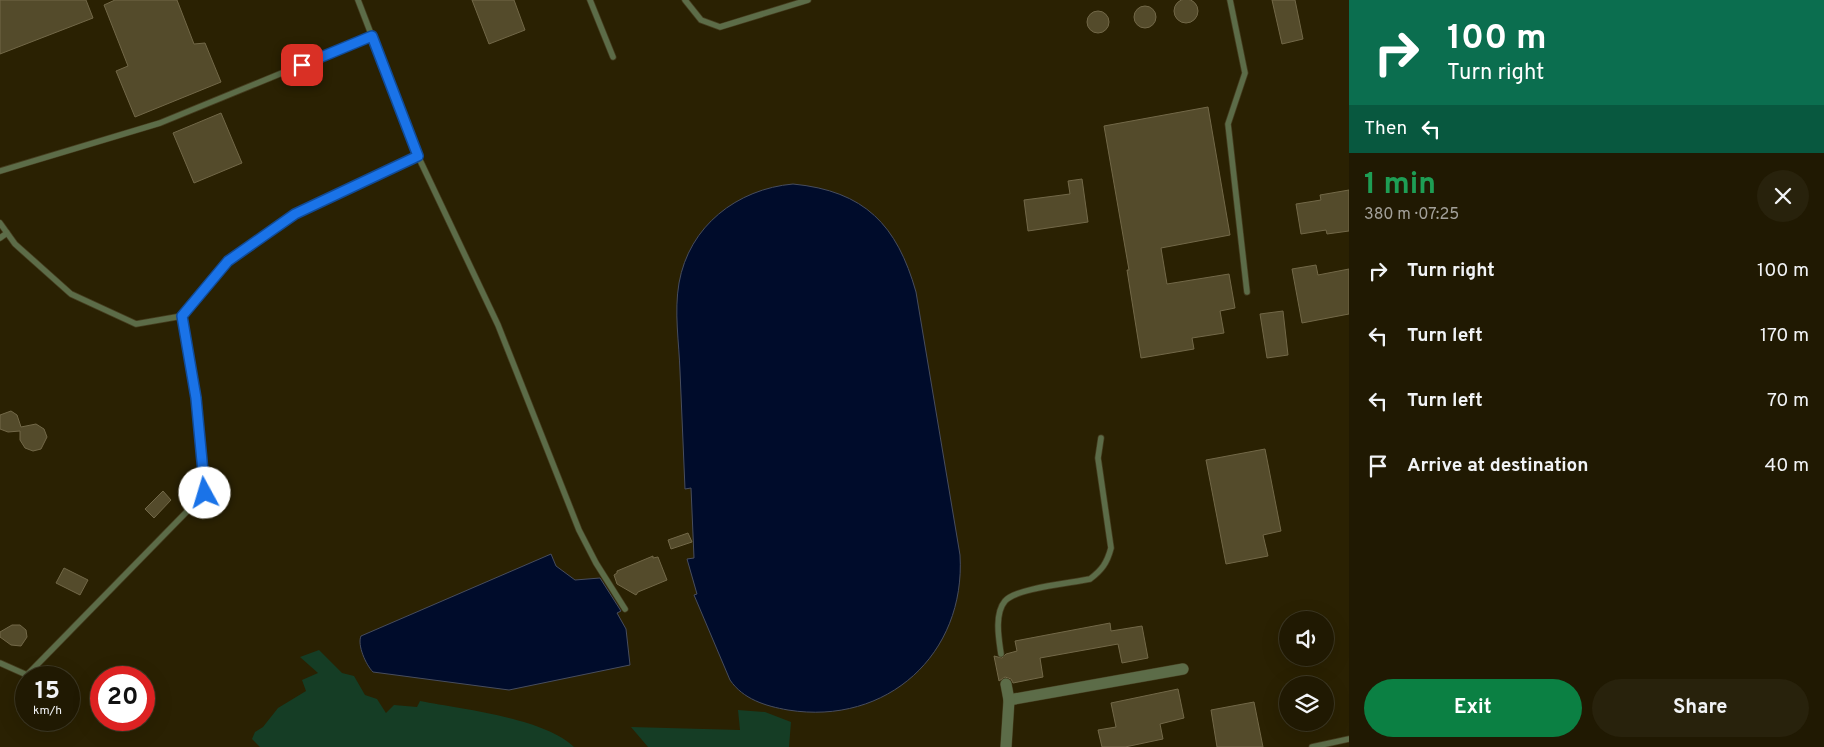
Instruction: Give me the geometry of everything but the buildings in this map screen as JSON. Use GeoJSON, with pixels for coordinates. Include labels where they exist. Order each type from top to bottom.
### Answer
{"type":"FeatureCollection","features":[{"type":"Feature","properties":{"kind":"street"},"geometry":{"type":"LineString","coordinates":[[1009,700],[1183,669]]}},
{"type":"Feature","properties":{"kind":"street"},"geometry":{"type":"LineString","coordinates":[[1006,684],[1009,700],[1006,747]]}},
{"type":"Feature","properties":{"kind":"lane"},"geometry":{"type":"LineString","coordinates":[[358,0],[418,156],[498,325],[579,530],[596,563],[626,609]]}},
{"type":"Feature","properties":{"kind":"lane"},"geometry":{"type":"LineString","coordinates":[[590,0],[613,57]]}},
{"type":"Feature","properties":{"kind":"lane"},"geometry":{"type":"LineString","coordinates":[[686,0],[700,20],[720,28],[808,0]]}},
{"type":"Feature","properties":{"kind":"lane"},"geometry":{"type":"LineString","coordinates":[[1230,0],[1245,73],[1228,124],[1247,292]]}},
{"type":"Feature","properties":{"kind":"lane"},"geometry":{"type":"LineString","coordinates":[[0,171],[160,123],[372,36]]}},
{"type":"Feature","properties":{"kind":"lane"},"geometry":{"type":"LineString","coordinates":[[0,223],[15,244],[71,294],[136,324],[182,316],[228,261],[295,214],[418,156]]}},
{"type":"Feature","properties":{"kind":"lane"},"geometry":{"type":"LineString","coordinates":[[0,238],[7,233]]}},
{"type":"Feature","properties":{"kind":"lane"},"geometry":{"type":"LineString","coordinates":[[0,663],[27,675],[205,493],[196,398],[182,316]]}},
{"type":"Feature","properties":{"kind":"lane"},"geometry":{"type":"LineString","coordinates":[[1002,654],[999,638],[999,614],[1005,601],[1018,593],[1090,579],[1100,572],[1108,562],[1111,548],[1098,458],[1101,438]]}},
{"type":"Feature","properties":{"kind":"lane"},"geometry":{"type":"LineString","coordinates":[[1312,747],[1349,739]]}},
{"type":"Feature","properties":{"kind":"green space"},"geometry":{"type":"Polygon","coordinates":[[[319,650],[342,673],[354,676],[365,695],[377,699],[386,713],[394,705],[417,707],[420,701],[479,711],[543,729],[561,737],[574,747],[260,747],[252,739],[255,732],[263,727],[278,708],[306,691],[302,680],[318,673],[300,657],[319,650]]]}},
{"type":"Feature","properties":{"kind":"green space"},"geometry":{"type":"Polygon","coordinates":[[[738,710],[765,712],[791,722],[789,747],[648,747],[631,727],[740,730],[738,710]]]}},
{"type":"Feature","properties":{"kind":"water"},"geometry":{"type":"Polygon","coordinates":[[[793,184],[840,194],[859,204],[874,215],[888,230],[899,248],[916,292],[960,555],[958,591],[950,623],[934,652],[913,676],[888,694],[857,706],[824,712],[788,710],[771,706],[755,701],[735,687],[730,680],[694,595],[697,594],[687,559],[694,558],[691,488],[685,489],[677,316],[679,283],[684,263],[693,244],[705,228],[735,202],[772,187],[793,184]]]}},
{"type":"Feature","properties":{"kind":"water"},"geometry":{"type":"Polygon","coordinates":[[[551,554],[556,566],[575,580],[600,578],[621,611],[617,613],[626,629],[630,665],[509,690],[373,672],[368,665],[361,650],[361,636],[551,554]]]}},
{"type":"Feature","properties":{"kind":"route"},"geometry":{"type":"LineString","coordinates":[[205,493],[196,398],[182,316],[228,261],[295,214],[418,156],[372,36],[302,65]]}}]}
